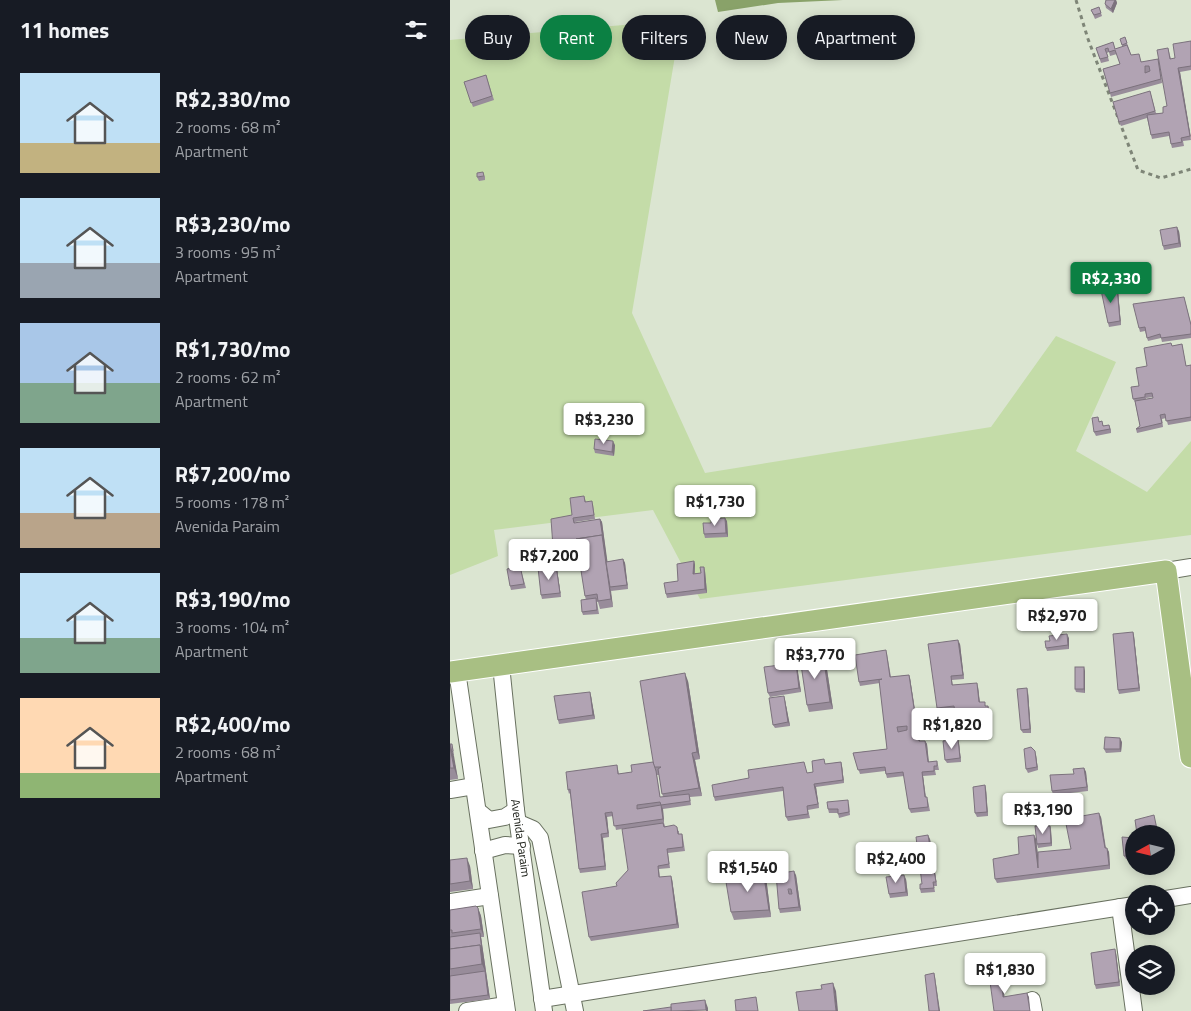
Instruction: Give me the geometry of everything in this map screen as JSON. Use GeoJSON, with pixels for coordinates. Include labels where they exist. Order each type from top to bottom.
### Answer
{"type":"FeatureCollection","features":[{"type":"Feature","properties":{"kind":"main road"},"geometry":{"type":"LineString","coordinates":[[453,672],[1166,571],[1191,757]]}},
{"type":"Feature","properties":{"kind":"street"},"geometry":{"type":"LineString","coordinates":[[1166,571],[1191,567]]}},
{"type":"Feature","properties":{"kind":"street","name":"Avenida Paraim"},"geometry":{"type":"LineString","coordinates":[[501,666],[517,816],[543,1005]]}},
{"type":"Feature","properties":{"kind":"street"},"geometry":{"type":"LineString","coordinates":[[453,672],[474,786],[507,1008],[467,1011]]}},
{"type":"Feature","properties":{"kind":"street"},"geometry":{"type":"LineString","coordinates":[[450,790],[474,786]]}},
{"type":"Feature","properties":{"kind":"street"},"geometry":{"type":"LineString","coordinates":[[478,811],[489,820],[517,816],[533,829],[540,838],[574,1003]]}},
{"type":"Feature","properties":{"kind":"street"},"geometry":{"type":"LineString","coordinates":[[483,851],[505,844],[522,846]]}},
{"type":"Feature","properties":{"kind":"street"},"geometry":{"type":"LineString","coordinates":[[1175,898],[1191,895]]}},
{"type":"Feature","properties":{"kind":"street"},"geometry":{"type":"LineString","coordinates":[[450,902],[490,896]]}},
{"type":"Feature","properties":{"kind":"street"},"geometry":{"type":"LineString","coordinates":[[543,1005],[574,1003],[1125,906]]}},
{"type":"Feature","properties":{"kind":"street"},"geometry":{"type":"LineString","coordinates":[[1129,935],[1134,1011]]}},
{"type":"Feature","properties":{"kind":"path"},"geometry":{"type":"LineString","coordinates":[[1076,0],[1088,39],[1138,170],[1162,178],[1191,169]]}},
{"type":"Feature","properties":{"kind":"shaded area"},"geometry":{"type":"Polygon","coordinates":[[[715,0],[843,0],[778,3],[718,12],[715,0]]]}},
{"type":"Feature","properties":{"kind":"shaded area"},"geometry":{"type":"Polygon","coordinates":[[[622,25],[622,60],[674,60],[632,313],[705,473],[991,427],[1056,336],[1116,362],[1076,451],[1147,492],[1191,441],[1191,535],[700,599],[653,510],[494,530],[498,556],[450,575],[450,40],[465,39],[465,60],[530,60],[530,33],[540,32],[540,60],[612,60],[612,26],[622,25]]]}},
{"type":"Feature","properties":{"kind":"building"},"geometry":{"type":"Polygon","coordinates":[[[1106,0],[1115,0],[1111,9],[1105,4],[1106,0]]]}},
{"type":"Feature","properties":{"kind":"building"},"geometry":{"type":"Polygon","coordinates":[[[1099,7],[1101,13],[1094,15],[1091,10],[1099,7]]]}},
{"type":"Feature","properties":{"kind":"building"},"geometry":{"type":"Polygon","coordinates":[[[1125,37],[1127,43],[1122,45],[1120,39],[1125,37]]]}},
{"type":"Feature","properties":{"kind":"building"},"geometry":{"type":"Polygon","coordinates":[[[1191,41],[1191,66],[1178,68],[1190,136],[1181,138],[1182,142],[1171,144],[1169,132],[1151,135],[1147,115],[1163,113],[1163,107],[1167,106],[1157,50],[1168,48],[1170,59],[1175,58],[1173,44],[1191,41]]]}},
{"type":"Feature","properties":{"kind":"building"},"geometry":{"type":"Polygon","coordinates":[[[1113,42],[1115,49],[1127,45],[1131,55],[1139,54],[1141,62],[1158,59],[1161,79],[1110,93],[1103,69],[1120,64],[1115,50],[1109,52],[1108,48],[1105,49],[1108,57],[1100,59],[1096,48],[1113,42]],[[1145,66],[1145,73],[1150,71],[1149,66],[1145,66]]]}},
{"type":"Feature","properties":{"kind":"building"},"geometry":{"type":"Polygon","coordinates":[[[486,75],[492,96],[471,103],[464,82],[486,75]]]}},
{"type":"Feature","properties":{"kind":"building"},"geometry":{"type":"Polygon","coordinates":[[[1150,91],[1155,111],[1119,122],[1113,102],[1150,91]]]}},
{"type":"Feature","properties":{"kind":"building"},"geometry":{"type":"Polygon","coordinates":[[[483,172],[484,176],[477,177],[477,173],[483,172]]]}},
{"type":"Feature","properties":{"kind":"building"},"geometry":{"type":"Polygon","coordinates":[[[1177,227],[1179,243],[1163,246],[1160,230],[1177,227]]]}},
{"type":"Feature","properties":{"kind":"building"},"geometry":{"type":"Polygon","coordinates":[[[1117,287],[1120,321],[1108,323],[1101,290],[1117,287]]]}},
{"type":"Feature","properties":{"kind":"building"},"geometry":{"type":"Polygon","coordinates":[[[1184,297],[1191,325],[1191,334],[1161,338],[1160,334],[1147,338],[1145,327],[1139,328],[1133,304],[1184,297]]]}},
{"type":"Feature","properties":{"kind":"building"},"geometry":{"type":"Polygon","coordinates":[[[1171,343],[1172,346],[1182,344],[1186,366],[1191,365],[1191,417],[1166,421],[1165,414],[1160,415],[1162,423],[1136,429],[1140,426],[1135,401],[1153,398],[1152,393],[1145,394],[1145,397],[1133,399],[1131,387],[1139,386],[1136,368],[1147,366],[1144,348],[1171,343]]]}},
{"type":"Feature","properties":{"kind":"building"},"geometry":{"type":"Polygon","coordinates":[[[1098,417],[1099,422],[1102,421],[1103,426],[1109,425],[1110,429],[1094,432],[1092,418],[1098,417]]]}},
{"type":"Feature","properties":{"kind":"building"},"geometry":{"type":"Polygon","coordinates":[[[595,439],[613,441],[612,452],[594,449],[595,439]]]}},
{"type":"Feature","properties":{"kind":"building"},"geometry":{"type":"Polygon","coordinates":[[[584,496],[585,502],[592,501],[594,515],[573,518],[574,523],[600,519],[603,539],[602,535],[576,539],[577,543],[553,547],[551,519],[572,515],[570,498],[584,496]]]}},
{"type":"Feature","properties":{"kind":"building"},"geometry":{"type":"Polygon","coordinates":[[[725,518],[726,533],[704,534],[703,523],[711,523],[711,519],[725,518]]]}},
{"type":"Feature","properties":{"kind":"building"},"geometry":{"type":"Polygon","coordinates":[[[602,535],[611,599],[598,601],[597,594],[585,596],[576,539],[602,535]]]}},
{"type":"Feature","properties":{"kind":"building"},"geometry":{"type":"Polygon","coordinates":[[[623,559],[627,585],[610,587],[606,562],[623,559]]]}},
{"type":"Feature","properties":{"kind":"building"},"geometry":{"type":"Polygon","coordinates":[[[694,561],[693,574],[701,573],[700,567],[704,567],[705,589],[666,594],[664,583],[678,581],[677,564],[694,561]]]}},
{"type":"Feature","properties":{"kind":"building"},"geometry":{"type":"Polygon","coordinates":[[[520,566],[524,584],[510,586],[507,569],[520,566]]]}},
{"type":"Feature","properties":{"kind":"building"},"geometry":{"type":"Polygon","coordinates":[[[556,566],[560,593],[541,595],[538,568],[556,566]]]}},
{"type":"Feature","properties":{"kind":"building"},"geometry":{"type":"Polygon","coordinates":[[[596,598],[597,610],[582,612],[581,600],[596,598]]]}},
{"type":"Feature","properties":{"kind":"building"},"geometry":{"type":"Polygon","coordinates":[[[1133,632],[1139,688],[1118,690],[1113,634],[1133,632]]]}},
{"type":"Feature","properties":{"kind":"building"},"geometry":{"type":"Polygon","coordinates":[[[1067,634],[1068,645],[1046,648],[1045,641],[1050,641],[1049,636],[1067,634]]]}},
{"type":"Feature","properties":{"kind":"building"},"geometry":{"type":"Polygon","coordinates":[[[958,640],[963,675],[951,676],[952,685],[977,683],[979,702],[985,702],[985,706],[988,706],[989,721],[967,723],[965,713],[955,713],[954,706],[937,708],[928,644],[958,640]]]}},
{"type":"Feature","properties":{"kind":"building"},"geometry":{"type":"Polygon","coordinates":[[[886,650],[890,677],[909,675],[919,741],[925,741],[928,762],[937,761],[934,771],[922,772],[928,807],[909,809],[903,772],[886,774],[885,767],[858,770],[853,753],[887,749],[879,680],[882,679],[859,682],[855,655],[886,650]],[[907,726],[897,727],[898,732],[907,730],[907,726]]]}},
{"type":"Feature","properties":{"kind":"building"},"geometry":{"type":"Polygon","coordinates":[[[823,655],[830,702],[807,705],[800,658],[823,655]]]}},
{"type":"Feature","properties":{"kind":"building"},"geometry":{"type":"Polygon","coordinates":[[[796,663],[799,688],[768,693],[764,667],[796,663]]]}},
{"type":"Feature","properties":{"kind":"building"},"geometry":{"type":"Polygon","coordinates":[[[1075,667],[1084,667],[1084,689],[1075,689],[1075,667]]]}},
{"type":"Feature","properties":{"kind":"building"},"geometry":{"type":"Polygon","coordinates":[[[685,673],[697,752],[692,753],[699,788],[662,794],[658,769],[661,767],[654,767],[640,681],[685,673]]]}},
{"type":"Feature","properties":{"kind":"building"},"geometry":{"type":"Polygon","coordinates":[[[1027,688],[1030,729],[1021,730],[1017,689],[1027,688]]]}},
{"type":"Feature","properties":{"kind":"building"},"geometry":{"type":"Polygon","coordinates":[[[590,692],[593,715],[558,720],[554,696],[590,692]]]}},
{"type":"Feature","properties":{"kind":"building"},"geometry":{"type":"Polygon","coordinates":[[[784,696],[788,722],[773,725],[769,698],[784,696]]]}},
{"type":"Feature","properties":{"kind":"building"},"geometry":{"type":"Polygon","coordinates":[[[1105,737],[1120,738],[1120,749],[1104,749],[1105,737]]]}},
{"type":"Feature","properties":{"kind":"building"},"geometry":{"type":"Polygon","coordinates":[[[958,739],[960,758],[945,760],[943,741],[958,739]]]}},
{"type":"Feature","properties":{"kind":"building"},"geometry":{"type":"Polygon","coordinates":[[[450,747],[454,768],[450,768],[450,747]]]}},
{"type":"Feature","properties":{"kind":"building"},"geometry":{"type":"Polygon","coordinates":[[[1031,747],[1035,751],[1037,767],[1026,769],[1024,749],[1031,747]]]}},
{"type":"Feature","properties":{"kind":"building"},"geometry":{"type":"Polygon","coordinates":[[[824,759],[825,764],[841,762],[843,780],[814,784],[818,804],[807,806],[808,814],[786,817],[783,787],[714,797],[712,785],[749,778],[748,770],[804,762],[807,773],[813,772],[812,761],[824,759]]]}},
{"type":"Feature","properties":{"kind":"building"},"geometry":{"type":"Polygon","coordinates":[[[653,762],[660,797],[689,794],[690,801],[661,805],[663,819],[614,826],[612,812],[605,813],[608,833],[601,834],[605,866],[579,869],[570,789],[568,790],[566,772],[617,765],[618,774],[632,772],[631,765],[653,762]],[[660,802],[637,805],[637,809],[661,805],[660,802]]]}},
{"type":"Feature","properties":{"kind":"building"},"geometry":{"type":"Polygon","coordinates":[[[1084,768],[1087,787],[1052,791],[1050,775],[1074,774],[1073,769],[1084,768]]]}},
{"type":"Feature","properties":{"kind":"building"},"geometry":{"type":"Polygon","coordinates":[[[985,785],[987,812],[975,813],[973,787],[985,785]]]}},
{"type":"Feature","properties":{"kind":"building"},"geometry":{"type":"Polygon","coordinates":[[[848,800],[849,812],[838,814],[838,809],[828,809],[827,802],[848,800]]]}},
{"type":"Feature","properties":{"kind":"building"},"geometry":{"type":"Polygon","coordinates":[[[1099,813],[1109,865],[995,879],[993,859],[1019,854],[1018,837],[1034,835],[1038,868],[1038,852],[1071,849],[1065,819],[1099,813]]]}},
{"type":"Feature","properties":{"kind":"building"},"geometry":{"type":"Polygon","coordinates":[[[1154,815],[1156,825],[1136,825],[1135,820],[1154,815]]]}},
{"type":"Feature","properties":{"kind":"building"},"geometry":{"type":"Polygon","coordinates":[[[663,823],[664,827],[674,825],[677,827],[678,834],[682,834],[683,847],[667,849],[669,864],[658,866],[659,877],[671,876],[677,924],[589,937],[582,892],[617,886],[616,883],[628,870],[622,829],[663,823]]]}},
{"type":"Feature","properties":{"kind":"building"},"geometry":{"type":"Polygon","coordinates":[[[1035,826],[1050,826],[1051,843],[1037,844],[1035,826]]]}},
{"type":"Feature","properties":{"kind":"building"},"geometry":{"type":"Polygon","coordinates":[[[928,835],[936,882],[933,882],[934,888],[920,889],[920,884],[922,884],[916,837],[928,835]]]}},
{"type":"Feature","properties":{"kind":"building"},"geometry":{"type":"Polygon","coordinates":[[[1122,837],[1125,837],[1124,856],[1122,837]]]}},
{"type":"Feature","properties":{"kind":"building"},"geometry":{"type":"Polygon","coordinates":[[[467,858],[470,881],[450,884],[450,860],[467,858]]]}},
{"type":"Feature","properties":{"kind":"building"},"geometry":{"type":"Polygon","coordinates":[[[763,870],[769,910],[731,912],[726,882],[746,879],[747,884],[749,884],[748,875],[745,876],[745,873],[763,870]]]}},
{"type":"Feature","properties":{"kind":"building"},"geometry":{"type":"Polygon","coordinates":[[[794,871],[799,907],[779,909],[776,874],[794,871]]]}},
{"type":"Feature","properties":{"kind":"building"},"geometry":{"type":"Polygon","coordinates":[[[904,875],[906,892],[889,894],[886,877],[904,875]]]}},
{"type":"Feature","properties":{"kind":"building"},"geometry":{"type":"Polygon","coordinates":[[[476,906],[478,908],[481,929],[452,933],[452,930],[450,930],[450,910],[476,906]]]}},
{"type":"Feature","properties":{"kind":"building"},"geometry":{"type":"Polygon","coordinates":[[[480,933],[482,952],[480,945],[450,949],[450,937],[480,933]]]}},
{"type":"Feature","properties":{"kind":"building"},"geometry":{"type":"Polygon","coordinates":[[[480,945],[482,964],[450,969],[450,949],[480,945]]]}},
{"type":"Feature","properties":{"kind":"building"},"geometry":{"type":"Polygon","coordinates":[[[1115,949],[1119,982],[1095,985],[1091,953],[1115,949]]]}},
{"type":"Feature","properties":{"kind":"building"},"geometry":{"type":"Polygon","coordinates":[[[1000,965],[1003,997],[1027,993],[1030,1011],[994,1011],[988,967],[1000,965]]]}},
{"type":"Feature","properties":{"kind":"building"},"geometry":{"type":"Polygon","coordinates":[[[485,971],[488,995],[450,1000],[450,976],[485,971]]]}},
{"type":"Feature","properties":{"kind":"building"},"geometry":{"type":"Polygon","coordinates":[[[934,973],[939,1011],[929,1011],[925,975],[934,973]]]}},
{"type":"Feature","properties":{"kind":"building"},"geometry":{"type":"Polygon","coordinates":[[[833,983],[836,1011],[799,1011],[796,992],[822,989],[821,985],[833,983]]]}},
{"type":"Feature","properties":{"kind":"building"},"geometry":{"type":"Polygon","coordinates":[[[756,997],[758,1011],[736,1011],[735,1000],[756,997]]]}},
{"type":"Feature","properties":{"kind":"building"},"geometry":{"type":"Polygon","coordinates":[[[705,1000],[706,1010],[671,1011],[671,1004],[705,1000]]]}},
{"type":"Feature","properties":{"kind":"building"},"geometry":{"type":"Polygon","coordinates":[[[671,1007],[671,1011],[643,1011],[671,1007]]]}}]}
